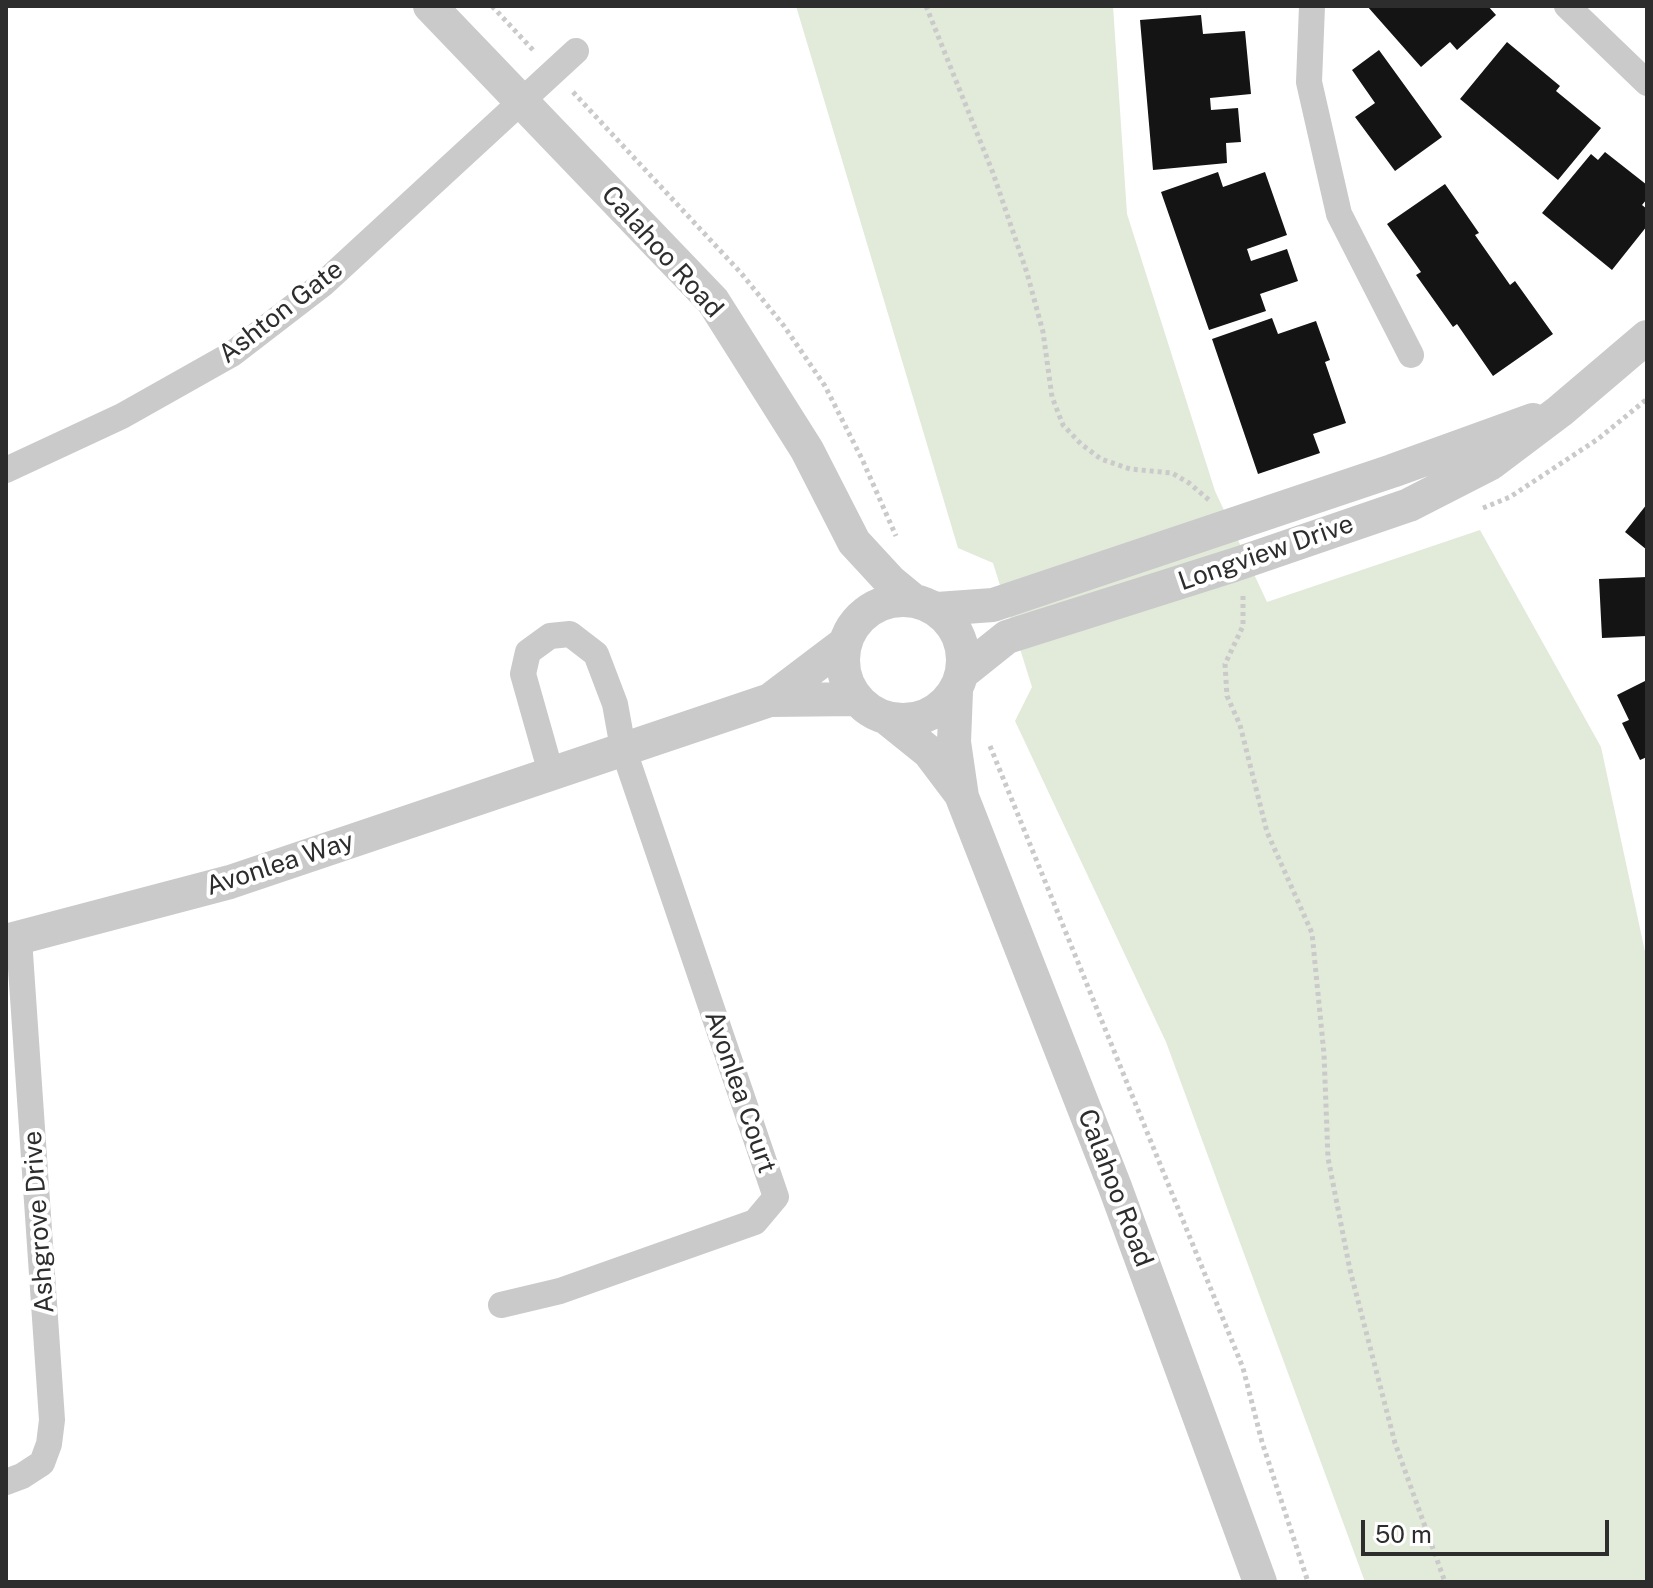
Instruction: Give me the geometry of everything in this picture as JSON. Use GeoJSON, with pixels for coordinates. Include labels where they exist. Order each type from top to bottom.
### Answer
{"type":"FeatureCollection","features":[{"type":"Feature","properties":{"kind":"street","name":"Calahoo Road"},"geometry":{"type":"LineString","coordinates":[[430,6],[713,301],[807,450],[854,542],[890,581],[925,604]]}},
{"type":"Feature","properties":{"kind":"street"},"geometry":{"type":"LineString","coordinates":[[1312,6],[1309,82],[1339,214],[1411,355]]}},
{"type":"Feature","properties":{"kind":"street"},"geometry":{"type":"LineString","coordinates":[[1567,6],[1647,83]]}},
{"type":"Feature","properties":{"kind":"street"},"geometry":{"type":"LineString","coordinates":[[521,103],[576,51]]}},
{"type":"Feature","properties":{"kind":"street","name":"Ashton Gate"},"geometry":{"type":"LineString","coordinates":[[6,470],[122,416],[232,354],[323,284],[521,103]]}},
{"type":"Feature","properties":{"kind":"street","name":"Longview Drive"},"geometry":{"type":"LineString","coordinates":[[959,682],[1007,637],[1234,565],[1409,505],[1491,463],[1560,411],[1647,337]]}},
{"type":"Feature","properties":{"kind":"street","name":"Longview Drive"},"geometry":{"type":"LineString","coordinates":[[925,604],[993,605],[1560,411]]}},
{"type":"Feature","properties":{"kind":"street","name":"Calahoo Road"},"geometry":{"type":"LineString","coordinates":[[848,635],[858,594],[854,542]]}},
{"type":"Feature","properties":{"kind":"street"},"geometry":{"type":"LineString","coordinates":[[901,599],[925,604],[950,621],[960,637],[964,655],[959,682],[943,706],[926,716],[908,720],[888,719],[856,699],[846,682],[842,663],[848,635],[865,612],[882,602],[901,599]]}},
{"type":"Feature","properties":{"kind":"street"},"geometry":{"type":"LineString","coordinates":[[551,773],[523,674],[528,652],[550,636],[570,634],[596,654],[615,704],[623,748]]}},
{"type":"Feature","properties":{"kind":"street","name":"Avonlea Way"},"geometry":{"type":"LineString","coordinates":[[770,700],[848,635]]}},
{"type":"Feature","properties":{"kind":"street","name":"Calahoo Road"},"geometry":{"type":"LineString","coordinates":[[959,682],[954,742],[962,797],[1115,1187],[1260,1582]]}},
{"type":"Feature","properties":{"kind":"street","name":"Avonlea Way"},"geometry":{"type":"LineString","coordinates":[[13,940],[230,882],[770,700],[856,699]]}},
{"type":"Feature","properties":{"kind":"street","name":"Calahoo Road"},"geometry":{"type":"LineString","coordinates":[[888,719],[929,752],[962,797]]}},
{"type":"Feature","properties":{"kind":"street","name":"Avonlea Court"},"geometry":{"type":"LineString","coordinates":[[501,1305],[560,1291],[755,1222],[776,1197],[623,748]]}},
{"type":"Feature","properties":{"kind":"street","name":"Ashgrove Drive"},"geometry":{"type":"LineString","coordinates":[[6,1482],[42,1463],[49,1444],[52,1420],[13,940]]}},
{"type":"Feature","properties":{"kind":"path"},"geometry":{"type":"LineString","coordinates":[[926,6],[993,173],[1027,273],[1043,332],[1052,397],[1063,425],[1101,459],[1130,469],[1172,473],[1189,483],[1205,495],[1222,529]]}},
{"type":"Feature","properties":{"kind":"path"},"geometry":{"type":"LineString","coordinates":[[1234,565],[1243,593],[1243,626],[1225,664],[1227,696],[1240,725],[1267,832],[1312,933],[1324,1054],[1328,1158],[1350,1270],[1395,1443],[1445,1582]]}},
{"type":"Feature","properties":{"kind":"path"},"geometry":{"type":"LineString","coordinates":[[986,735],[1243,1368],[1262,1442],[1308,1582]]}},
{"type":"Feature","properties":{"kind":"green space"},"geometry":{"type":"Polygon","coordinates":[[[796,6],[1113,6],[1127,214],[1215,491],[1267,602],[1480,530],[1601,747],[1647,961],[1647,1582],[1365,1582],[1166,1042],[1015,721],[1032,687],[993,563],[958,548],[796,6]]]}},
{"type":"Feature","properties":{"kind":"building"},"geometry":{"type":"Polygon","coordinates":[[[1367,6],[1488,6],[1496,15],[1457,50],[1450,42],[1421,67],[1367,6]]]}},
{"type":"Feature","properties":{"kind":"building"},"geometry":{"type":"Polygon","coordinates":[[[1201,15],[1203,34],[1245,31],[1251,94],[1210,98],[1211,110],[1238,108],[1241,142],[1226,143],[1227,163],[1153,170],[1140,20],[1201,15]]]}},
{"type":"Feature","properties":{"kind":"building"},"geometry":{"type":"Polygon","coordinates":[[[1507,42],[1560,86],[1556,91],[1601,128],[1558,180],[1460,99],[1507,42]]]}},
{"type":"Feature","properties":{"kind":"building"},"geometry":{"type":"Polygon","coordinates":[[[1379,50],[1442,137],[1395,171],[1355,117],[1375,103],[1352,70],[1379,50]]]}},
{"type":"Feature","properties":{"kind":"building"},"geometry":{"type":"Polygon","coordinates":[[[1605,152],[1647,185],[1647,199],[1642,205],[1647,209],[1647,226],[1612,270],[1542,213],[1591,154],[1598,160],[1605,152]]]}},
{"type":"Feature","properties":{"kind":"building"},"geometry":{"type":"Polygon","coordinates":[[[1218,172],[1223,187],[1265,172],[1287,235],[1247,249],[1251,261],[1287,249],[1298,281],[1260,294],[1266,311],[1209,330],[1161,192],[1218,172]]]}},
{"type":"Feature","properties":{"kind":"building"},"geometry":{"type":"Polygon","coordinates":[[[1445,184],[1510,285],[1515,281],[1553,334],[1493,376],[1457,324],[1453,327],[1416,275],[1421,272],[1387,224],[1445,184]]]}},
{"type":"Feature","properties":{"kind":"building"},"geometry":{"type":"Polygon","coordinates":[[[1272,318],[1278,334],[1316,321],[1330,360],[1325,362],[1346,423],[1313,434],[1320,453],[1258,474],[1212,339],[1272,318]]]}},
{"type":"Feature","properties":{"kind":"building"},"geometry":{"type":"Polygon","coordinates":[[[1647,504],[1647,550],[1625,532],[1647,504]]]}},
{"type":"Feature","properties":{"kind":"building"},"geometry":{"type":"Polygon","coordinates":[[[1647,577],[1647,636],[1602,638],[1599,579],[1647,577]]]}},
{"type":"Feature","properties":{"kind":"building"},"geometry":{"type":"Polygon","coordinates":[[[1647,680],[1647,757],[1640,760],[1622,723],[1629,720],[1617,695],[1647,680]]]}}]}
